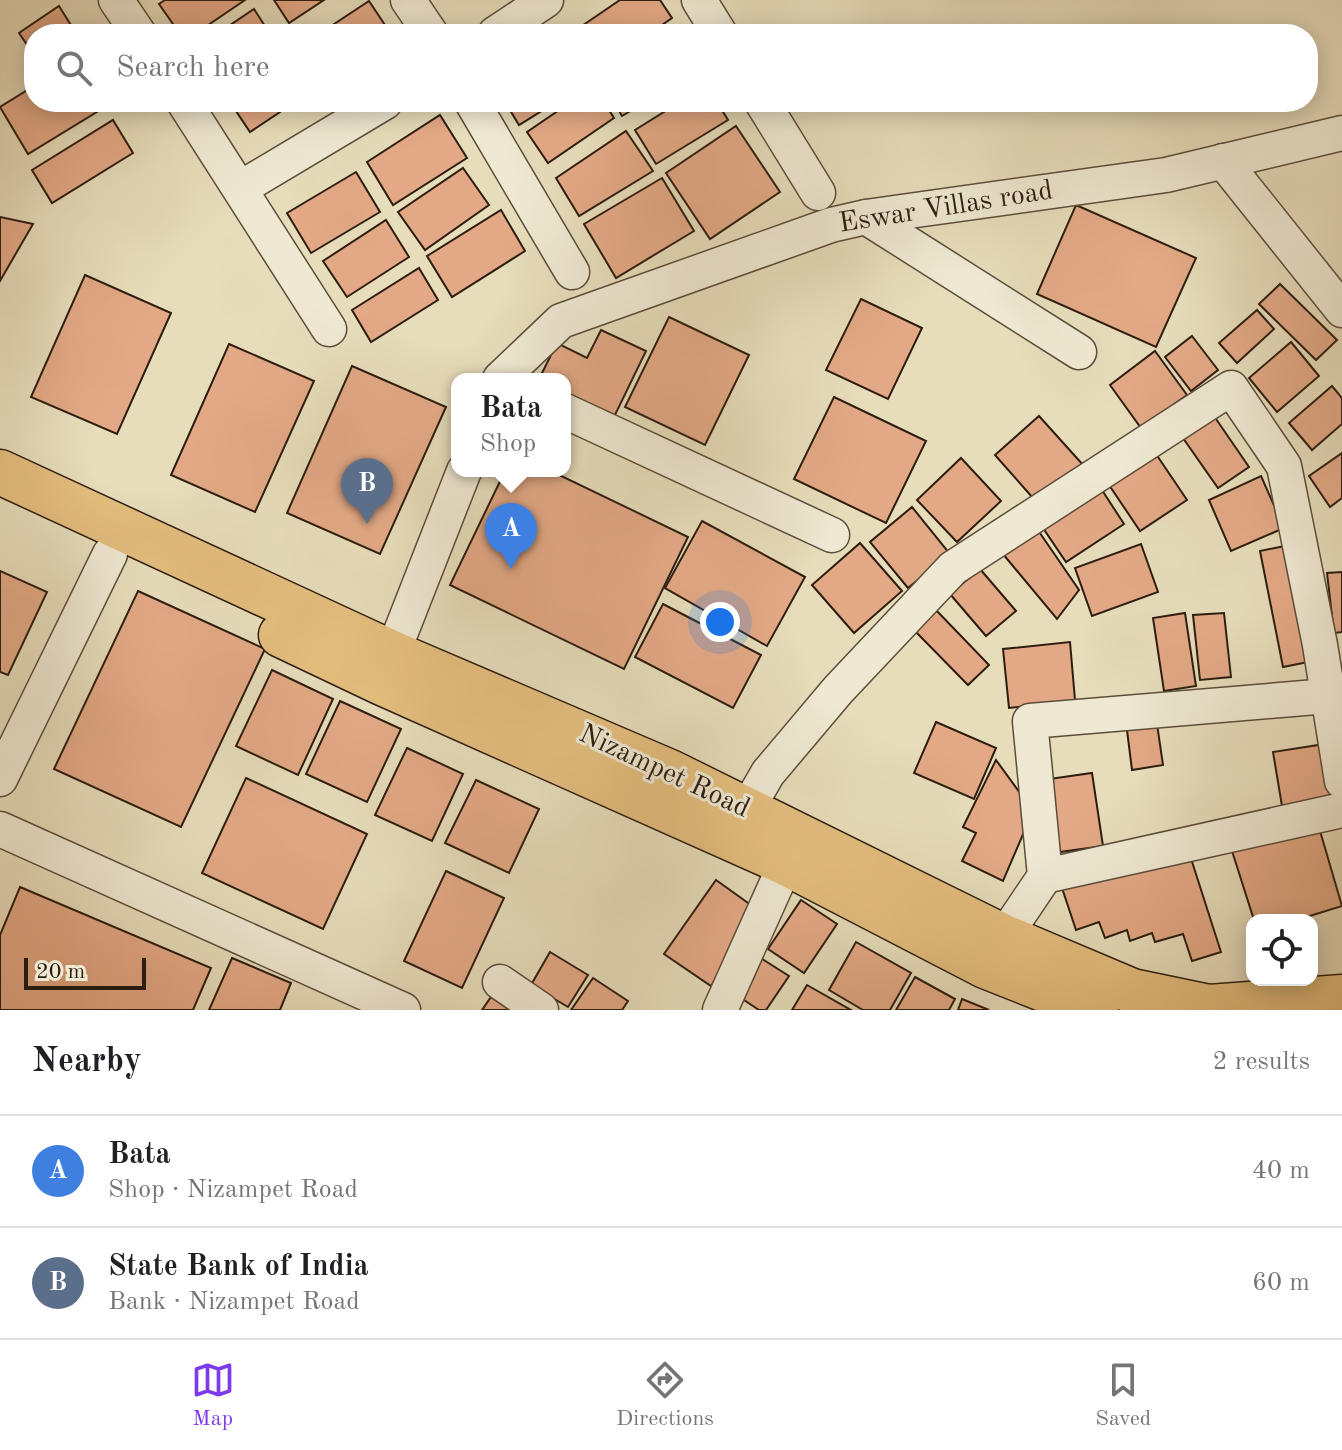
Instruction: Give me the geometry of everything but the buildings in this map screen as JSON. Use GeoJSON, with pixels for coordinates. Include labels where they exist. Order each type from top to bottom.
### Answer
{"type":"FeatureCollection","features":[{"type":"Feature","properties":{"kind":"main road","name":"Nizampet Road"},"geometry":{"type":"LineString","coordinates":[[0,472],[387,668]]}},
{"type":"Feature","properties":{"kind":"main road","name":"Nizampet Road"},"geometry":{"type":"LineString","coordinates":[[0,505],[110,554],[387,668],[738,824],[994,951],[1096,1010]]}},
{"type":"Feature","properties":{"kind":"main road","name":"Nizampet Road"},"geometry":{"type":"LineString","coordinates":[[738,824],[786,863],[994,951],[1132,991],[1209,1007],[1342,997]]}},
{"type":"Feature","properties":{"kind":"street"},"geometry":{"type":"LineString","coordinates":[[116,0],[132,24]]}},
{"type":"Feature","properties":{"kind":"street"},"geometry":{"type":"LineString","coordinates":[[408,0],[424,24]]}},
{"type":"Feature","properties":{"kind":"street"},"geometry":{"type":"LineString","coordinates":[[510,24],[546,0]]}},
{"type":"Feature","properties":{"kind":"street"},"geometry":{"type":"LineString","coordinates":[[699,0],[714,24]]}},
{"type":"Feature","properties":{"kind":"street"},"geometry":{"type":"LineString","coordinates":[[191,112],[329,329]]}},
{"type":"Feature","properties":{"kind":"street"},"geometry":{"type":"LineString","coordinates":[[241,188],[368,112]]}},
{"type":"Feature","properties":{"kind":"street"},"geometry":{"type":"LineString","coordinates":[[478,112],[572,272]]}},
{"type":"Feature","properties":{"kind":"street"},"geometry":{"type":"LineString","coordinates":[[768,112],[818,193]]}},
{"type":"Feature","properties":{"kind":"street","name":"Eswar Villas road"},"geometry":{"type":"LineString","coordinates":[[506,373],[561,321],[831,225],[866,217],[1166,175],[1342,133]]}},
{"type":"Feature","properties":{"kind":"street"},"geometry":{"type":"LineString","coordinates":[[1223,161],[1342,310]]}},
{"type":"Feature","properties":{"kind":"street"},"geometry":{"type":"LineString","coordinates":[[866,217],[1079,352]]}},
{"type":"Feature","properties":{"kind":"street"},"geometry":{"type":"LineString","coordinates":[[738,824],[768,773],[838,690],[953,568],[1231,388],[1284,466],[1342,781]]}},
{"type":"Feature","properties":{"kind":"street"},"geometry":{"type":"LineString","coordinates":[[571,414],[832,535]]}},
{"type":"Feature","properties":{"kind":"street"},"geometry":{"type":"LineString","coordinates":[[387,668],[462,477]]}},
{"type":"Feature","properties":{"kind":"street"},"geometry":{"type":"LineString","coordinates":[[0,779],[110,554]]}},
{"type":"Feature","properties":{"kind":"street"},"geometry":{"type":"LineString","coordinates":[[994,951],[1045,876],[1030,721],[1328,696]]}},
{"type":"Feature","properties":{"kind":"street"},"geometry":{"type":"LineString","coordinates":[[1045,876],[1342,810]]}},
{"type":"Feature","properties":{"kind":"street"},"geometry":{"type":"LineString","coordinates":[[0,829],[403,1010]]}},
{"type":"Feature","properties":{"kind":"street"},"geometry":{"type":"LineString","coordinates":[[720,1010],[786,863]]}},
{"type":"Feature","properties":{"kind":"street"},"geometry":{"type":"LineString","coordinates":[[500,982],[541,1010]]}},
{"type":"Feature","properties":{"kind":"place","name":"State Bank of India"},"geometry":{"type":"Point","coordinates":[367,524]}},
{"type":"Feature","properties":{"kind":"place","name":"Bata"},"geometry":{"type":"Point","coordinates":[511,569]}}]}
